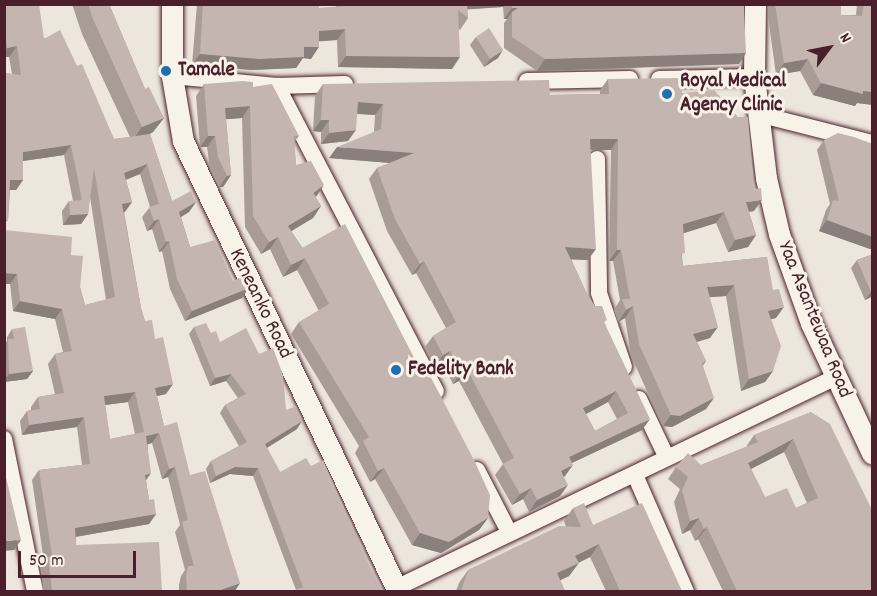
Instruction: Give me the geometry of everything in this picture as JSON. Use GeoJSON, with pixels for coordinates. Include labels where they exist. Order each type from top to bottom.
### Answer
{"type":"FeatureCollection","features":[{"type":"Feature","properties":{"kind":"street","name":"Keneanko Road"},"geometry":{"type":"LineString","coordinates":[[172,4],[171,76],[183,141],[197,176],[397,590]]}},
{"type":"Feature","properties":{"kind":"street","name":"Yaa Asantewaa Road"},"geometry":{"type":"LineString","coordinates":[[755,4],[754,77],[758,114],[779,234],[835,378],[873,453]]}},
{"type":"Feature","properties":{"kind":"street"},"geometry":{"type":"LineString","coordinates":[[171,76],[277,86],[361,84]]}},
{"type":"Feature","properties":{"kind":"street"},"geometry":{"type":"LineString","coordinates":[[504,82],[754,77]]}},
{"type":"Feature","properties":{"kind":"street"},"geometry":{"type":"LineString","coordinates":[[277,86],[443,405]]}},
{"type":"Feature","properties":{"kind":"street"},"geometry":{"type":"LineString","coordinates":[[758,114],[873,143]]}},
{"type":"Feature","properties":{"kind":"street"},"geometry":{"type":"LineString","coordinates":[[597,159],[599,293],[616,349],[667,458]]}},
{"type":"Feature","properties":{"kind":"street"},"geometry":{"type":"LineString","coordinates":[[397,590],[509,532],[635,475],[835,378]]}},
{"type":"Feature","properties":{"kind":"street"},"geometry":{"type":"LineString","coordinates":[[4,439],[34,591]]}},
{"type":"Feature","properties":{"kind":"street"},"geometry":{"type":"LineString","coordinates":[[471,458],[509,532]]}},
{"type":"Feature","properties":{"kind":"street"},"geometry":{"type":"LineString","coordinates":[[635,475],[686,591]]}},
{"type":"Feature","properties":{"kind":"building"},"geometry":{"type":"Polygon","coordinates":[[[4,4],[39,4],[44,39],[60,30],[77,66],[82,64],[114,139],[150,134],[172,201],[191,191],[196,202],[179,212],[190,247],[215,240],[233,281],[244,276],[249,288],[192,311],[177,279],[169,241],[166,242],[159,219],[154,221],[149,207],[159,204],[147,164],[124,173],[132,202],[122,204],[141,308],[145,321],[152,320],[155,339],[163,337],[173,384],[155,388],[164,426],[177,422],[190,475],[205,471],[240,583],[218,591],[187,591],[188,566],[194,566],[182,522],[188,520],[175,467],[169,469],[159,433],[146,436],[151,473],[145,475],[149,500],[154,499],[156,514],[75,528],[76,545],[159,542],[162,591],[52,591],[48,557],[52,556],[39,470],[90,464],[84,417],[29,425],[27,411],[40,409],[38,397],[64,393],[55,354],[72,351],[62,309],[20,301],[17,274],[4,273],[4,230],[72,237],[71,255],[83,256],[80,288],[85,305],[115,297],[94,168],[88,214],[70,215],[69,201],[82,200],[71,145],[23,152],[23,180],[10,180],[8,220],[4,220],[4,73],[21,75],[17,46],[7,48],[4,4]],[[135,392],[104,396],[110,439],[144,432],[135,392]]]}},
{"type":"Feature","properties":{"kind":"building"},"geometry":{"type":"Polygon","coordinates":[[[88,4],[109,4],[145,89],[149,87],[164,118],[142,127],[88,4]]]}},
{"type":"Feature","properties":{"kind":"building"},"geometry":{"type":"Polygon","coordinates":[[[203,4],[319,4],[319,8],[344,6],[344,4],[467,4],[468,18],[458,10],[460,57],[346,56],[345,29],[319,31],[319,47],[304,47],[304,57],[259,59],[200,54],[203,4]]]}},
{"type":"Feature","properties":{"kind":"building"},"geometry":{"type":"Polygon","coordinates":[[[511,4],[744,4],[746,53],[545,59],[512,37],[512,12],[518,8],[512,8],[511,4]]]}},
{"type":"Feature","properties":{"kind":"building"},"geometry":{"type":"Polygon","coordinates":[[[775,4],[841,4],[841,15],[862,16],[864,4],[873,4],[873,92],[863,91],[863,94],[821,83],[808,59],[784,63],[775,4]]]}},
{"type":"Feature","properties":{"kind":"building"},"geometry":{"type":"Polygon","coordinates":[[[489,28],[503,50],[490,59],[476,37],[489,28]]]}},
{"type":"Feature","properties":{"kind":"building"},"geometry":{"type":"Polygon","coordinates":[[[681,78],[682,93],[714,90],[738,117],[748,117],[754,189],[761,188],[762,200],[746,202],[756,235],[735,240],[724,212],[683,224],[685,253],[681,254],[683,266],[767,257],[773,290],[779,289],[784,307],[768,311],[781,346],[773,371],[749,379],[734,285],[707,287],[718,327],[693,334],[706,361],[702,363],[714,398],[680,416],[671,415],[639,344],[633,306],[626,310],[622,299],[630,299],[621,250],[617,250],[618,139],[590,139],[596,249],[565,247],[586,292],[595,306],[602,306],[607,320],[604,322],[650,419],[569,457],[573,465],[561,471],[568,485],[537,500],[531,488],[520,494],[503,464],[514,458],[467,369],[461,372],[450,351],[443,355],[433,336],[456,322],[424,261],[420,264],[395,219],[377,168],[414,153],[337,147],[381,129],[383,104],[358,102],[356,130],[329,133],[329,120],[321,120],[323,84],[549,80],[550,95],[609,94],[608,79],[681,78]],[[616,391],[583,408],[595,431],[628,413],[616,391]]]}},
{"type":"Feature","properties":{"kind":"building"},"geometry":{"type":"Polygon","coordinates":[[[253,82],[253,87],[272,84],[299,136],[294,136],[296,165],[311,161],[324,185],[313,193],[321,206],[288,226],[302,248],[345,224],[422,373],[427,370],[490,495],[488,518],[449,542],[420,533],[384,468],[378,471],[363,441],[369,437],[299,322],[329,304],[305,258],[291,265],[278,237],[269,242],[253,216],[250,106],[225,108],[231,175],[227,176],[218,157],[215,136],[208,136],[204,84],[253,82]]]}},
{"type":"Feature","properties":{"kind":"building"},"geometry":{"type":"Polygon","coordinates":[[[838,133],[873,144],[873,237],[827,220],[833,200],[839,201],[824,140],[838,133]]]}},
{"type":"Feature","properties":{"kind":"building"},"geometry":{"type":"Polygon","coordinates":[[[873,254],[873,291],[871,292],[857,260],[873,254]]]}},
{"type":"Feature","properties":{"kind":"building"},"geometry":{"type":"Polygon","coordinates":[[[206,323],[211,333],[216,331],[220,342],[246,328],[259,354],[273,348],[283,375],[286,410],[296,406],[302,421],[265,444],[280,472],[306,458],[311,466],[323,460],[383,591],[293,591],[303,587],[258,468],[235,467],[216,476],[211,461],[247,442],[225,405],[246,394],[231,374],[215,378],[194,327],[206,323]]]}},
{"type":"Feature","properties":{"kind":"building"},"geometry":{"type":"Polygon","coordinates":[[[25,327],[33,371],[9,374],[8,339],[14,339],[12,329],[25,327]]]}},
{"type":"Feature","properties":{"kind":"building"},"geometry":{"type":"Polygon","coordinates":[[[811,412],[830,424],[873,512],[873,590],[737,591],[707,527],[704,529],[699,518],[690,521],[682,490],[688,477],[676,467],[688,453],[701,465],[758,442],[754,435],[811,412]],[[793,439],[748,463],[765,497],[787,488],[796,508],[818,498],[793,439]]]}},
{"type":"Feature","properties":{"kind":"building"},"geometry":{"type":"Polygon","coordinates":[[[4,469],[21,540],[4,541],[4,469]]]}},
{"type":"Feature","properties":{"kind":"building"},"geometry":{"type":"Polygon","coordinates":[[[584,503],[593,525],[642,503],[682,591],[620,591],[599,544],[575,556],[579,563],[557,573],[565,591],[461,591],[468,570],[559,526],[581,527],[573,508],[584,503]]]}},
{"type":"Feature","properties":{"kind":"place","name":"Tamale"},"geometry":{"type":"Point","coordinates":[166,71]}},
{"type":"Feature","properties":{"kind":"place","name":"Royal Medical Agency Clinic"},"geometry":{"type":"Point","coordinates":[667,94]}},
{"type":"Feature","properties":{"kind":"place","name":"Fedelity Bank"},"geometry":{"type":"Point","coordinates":[396,370]}}]}
